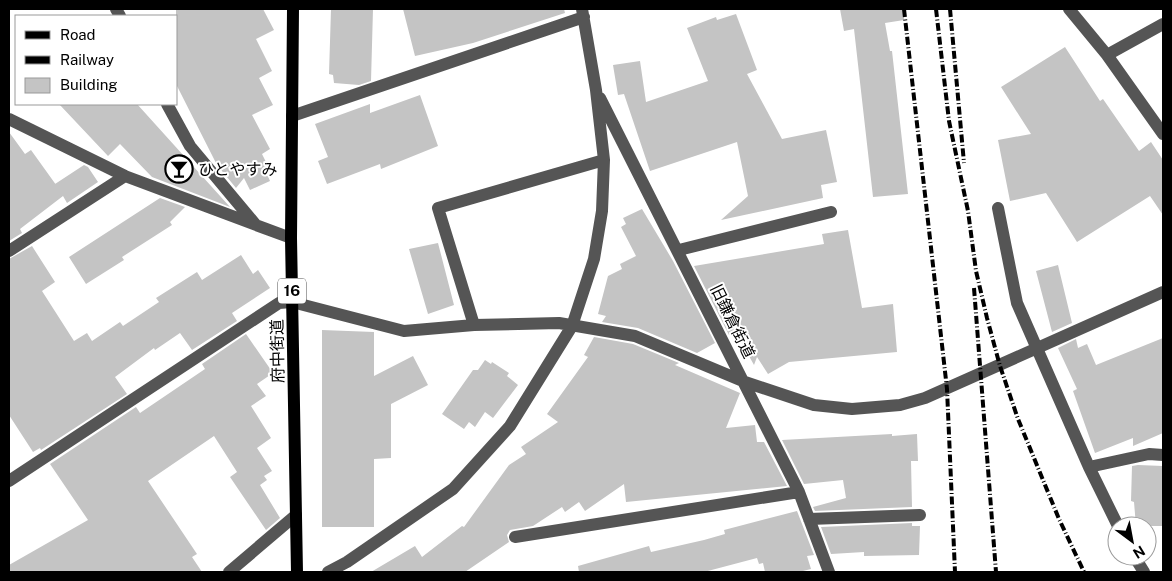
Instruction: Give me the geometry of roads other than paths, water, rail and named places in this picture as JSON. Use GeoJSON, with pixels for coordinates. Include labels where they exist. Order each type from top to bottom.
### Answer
{"type":"FeatureCollection","features":[{"type":"Feature","properties":{"kind":"main road","name":"府中街道"},"geometry":{"type":"LineString","coordinates":[[292,9],[291,238],[297,572]]}},
{"type":"Feature","properties":{"kind":"street"},"geometry":{"type":"LineString","coordinates":[[1070,9],[1107,55],[1163,134]]}},
{"type":"Feature","properties":{"kind":"street"},"geometry":{"type":"LineString","coordinates":[[292,116],[583,13],[596,90],[604,160],[602,211],[594,259],[572,326],[510,426],[453,489],[347,562],[328,572]]}},
{"type":"Feature","properties":{"kind":"street"},"geometry":{"type":"LineString","coordinates":[[1107,55],[1163,24]]}},
{"type":"Feature","properties":{"kind":"street","name":"旧鎌倉街道"},"geometry":{"type":"LineString","coordinates":[[596,90],[679,250],[799,492],[829,572]]}},
{"type":"Feature","properties":{"kind":"street"},"geometry":{"type":"LineString","coordinates":[[168,105],[190,146],[256,225]]}},
{"type":"Feature","properties":{"kind":"street"},"geometry":{"type":"LineString","coordinates":[[9,118],[125,176],[291,238]]}},
{"type":"Feature","properties":{"kind":"street"},"geometry":{"type":"LineString","coordinates":[[474,325],[438,208],[604,160]]}},
{"type":"Feature","properties":{"kind":"street"},"geometry":{"type":"LineString","coordinates":[[9,251],[125,176]]}},
{"type":"Feature","properties":{"kind":"street"},"geometry":{"type":"LineString","coordinates":[[998,208],[1017,303],[1039,348],[1089,467],[1113,516]]}},
{"type":"Feature","properties":{"kind":"street"},"geometry":{"type":"LineString","coordinates":[[679,250],[830,212]]}},
{"type":"Feature","properties":{"kind":"street"},"geometry":{"type":"LineString","coordinates":[[9,481],[279,303],[292,302],[404,331],[474,325],[559,323],[636,336],[745,382],[814,405],[852,409],[900,405],[925,398],[1163,292]]}},
{"type":"Feature","properties":{"kind":"street"},"geometry":{"type":"LineString","coordinates":[[1089,467],[1149,454],[1163,455]]}},
{"type":"Feature","properties":{"kind":"street"},"geometry":{"type":"LineString","coordinates":[[515,537],[799,492]]}},
{"type":"Feature","properties":{"kind":"street"},"geometry":{"type":"LineString","coordinates":[[810,519],[920,515]]}},
{"type":"Feature","properties":{"kind":"street"},"geometry":{"type":"LineString","coordinates":[[229,572],[296,516]]}},
{"type":"Feature","properties":{"kind":"railway"},"geometry":{"type":"LineString","coordinates":[[904,9],[947,389],[955,572]]}},
{"type":"Feature","properties":{"kind":"railway"},"geometry":{"type":"LineString","coordinates":[[936,9],[949,121],[968,211],[976,271],[987,318],[1000,366],[1018,419],[1059,519],[1084,572]]}},
{"type":"Feature","properties":{"kind":"railway"},"geometry":{"type":"LineString","coordinates":[[950,9],[964,163]]}},
{"type":"Feature","properties":{"kind":"railway"},"geometry":{"type":"LineString","coordinates":[[974,288],[996,572]]}},
{"type":"Feature","properties":{"kind":"place","name":"ひとやすみ"},"geometry":{"type":"Point","coordinates":[179,169]}}]}
